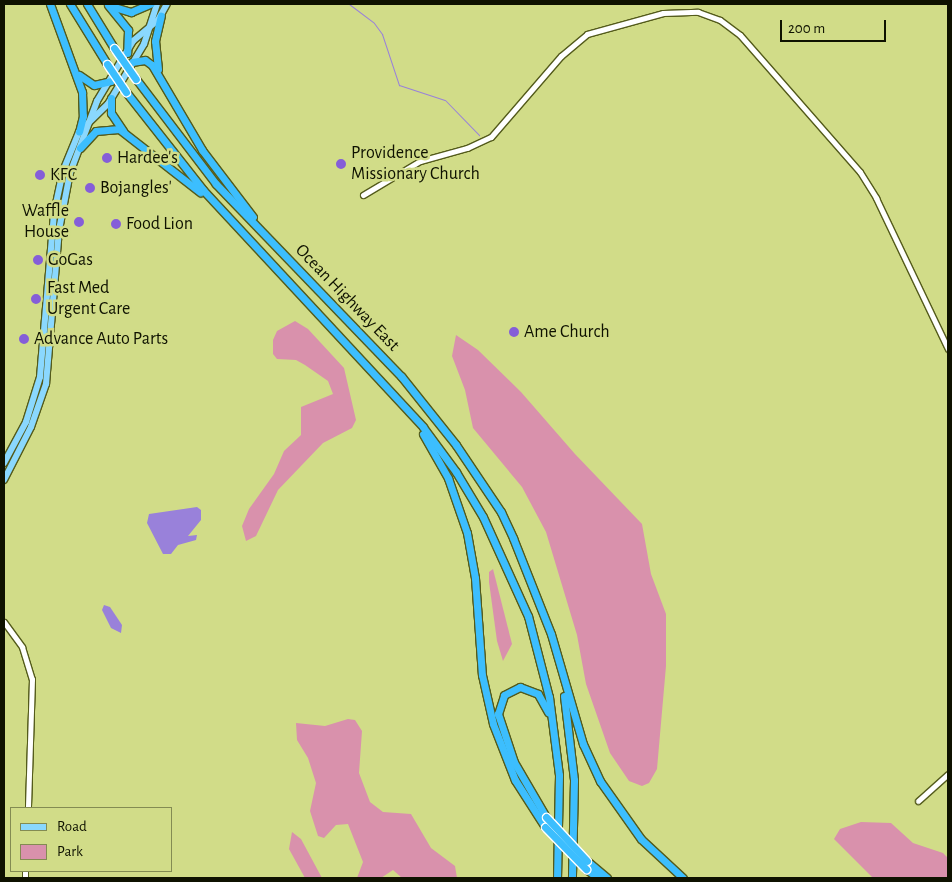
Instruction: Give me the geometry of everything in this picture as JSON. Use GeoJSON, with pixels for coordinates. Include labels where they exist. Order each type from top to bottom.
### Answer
{"type":"FeatureCollection","features":[{"type":"Feature","properties":{"kind":"highway"},"geometry":{"type":"LineString","coordinates":[[50,4],[73,64],[83,100],[80,132]]}},
{"type":"Feature","properties":{"kind":"highway","name":"Ocean Highway East"},"geometry":{"type":"LineString","coordinates":[[70,4],[126,92],[181,164],[236,228],[398,400]]}},
{"type":"Feature","properties":{"kind":"highway","name":"Ocean Highway East"},"geometry":{"type":"LineString","coordinates":[[87,4],[136,79],[216,184],[401,376],[456,445],[501,512],[533,584],[550,634]]}},
{"type":"Feature","properties":{"kind":"highway"},"geometry":{"type":"LineString","coordinates":[[108,4],[130,12],[150,4]]}},
{"type":"Feature","properties":{"kind":"highway"},"geometry":{"type":"LineString","coordinates":[[108,4],[128,30],[127,53]]}},
{"type":"Feature","properties":{"kind":"highway"},"geometry":{"type":"LineString","coordinates":[[161,16],[154,48],[161,79]]}},
{"type":"Feature","properties":{"kind":"highway"},"geometry":{"type":"LineString","coordinates":[[132,62],[149,61],[202,150],[275,245]]}},
{"type":"Feature","properties":{"kind":"highway"},"geometry":{"type":"LineString","coordinates":[[73,64],[88,84],[99,85],[111,81]]}},
{"type":"Feature","properties":{"kind":"highway"},"geometry":{"type":"LineString","coordinates":[[111,98],[111,113],[125,132],[200,192],[236,228]]}},
{"type":"Feature","properties":{"kind":"highway"},"geometry":{"type":"LineString","coordinates":[[80,148],[91,134],[100,129],[125,132]]}},
{"type":"Feature","properties":{"kind":"highway"},"geometry":{"type":"LineString","coordinates":[[398,400],[456,472],[502,552],[535,640],[557,748],[560,802],[557,878]]}},
{"type":"Feature","properties":{"kind":"highway"},"geometry":{"type":"LineString","coordinates":[[398,400],[434,453],[458,502],[474,568],[480,663],[488,710],[515,780],[546,827],[586,865],[607,878]]}},
{"type":"Feature","properties":{"kind":"highway"},"geometry":{"type":"LineString","coordinates":[[550,634],[567,712],[572,757],[575,814],[572,878]]}},
{"type":"Feature","properties":{"kind":"highway"},"geometry":{"type":"LineString","coordinates":[[550,634],[579,732],[600,781],[641,839],[684,878]]}},
{"type":"Feature","properties":{"kind":"highway"},"geometry":{"type":"LineString","coordinates":[[557,748],[547,709],[538,694],[520,687],[504,695],[498,714],[501,731],[521,776],[546,818],[598,878]]}},
{"type":"Feature","properties":{"kind":"main road"},"geometry":{"type":"LineString","coordinates":[[4,463],[26,422],[40,377],[54,213],[69,157],[80,132],[111,98],[144,44],[157,4]]}},
{"type":"Feature","properties":{"kind":"main road"},"geometry":{"type":"LineString","coordinates":[[4,480],[31,427],[46,384],[61,218],[67,184],[97,101],[137,37],[161,16],[167,4]]}},
{"type":"Feature","properties":{"kind":"main road"},"geometry":{"type":"LineString","coordinates":[[61,218],[61,196],[69,157]]}},
{"type":"Feature","properties":{"kind":"street"},"geometry":{"type":"LineString","coordinates":[[363,195],[420,161],[467,148],[491,137],[561,56],[587,34],[663,13],[703,13],[720,20],[740,35],[860,172],[876,198],[948,349]]}},
{"type":"Feature","properties":{"kind":"street"},"geometry":{"type":"LineString","coordinates":[[4,622],[22,647],[32,680],[28,807]]}},
{"type":"Feature","properties":{"kind":"street"},"geometry":{"type":"LineString","coordinates":[[918,801],[948,774]]}},
{"type":"Feature","properties":{"kind":"green space"},"geometry":{"type":"Polygon","coordinates":[[[295,321],[308,329],[344,368],[356,420],[352,428],[323,443],[278,490],[256,536],[246,541],[242,526],[249,509],[274,474],[284,451],[301,435],[301,407],[333,394],[328,381],[305,365],[296,360],[277,359],[273,354],[273,340],[277,331],[295,321]]]}},
{"type":"Feature","properties":{"kind":"green space"},"geometry":{"type":"Polygon","coordinates":[[[456,335],[478,350],[521,392],[575,454],[642,524],[651,574],[666,614],[666,666],[657,769],[649,783],[642,786],[629,781],[610,753],[586,684],[577,635],[546,532],[522,487],[473,428],[465,390],[452,356],[456,335]]]}},
{"type":"Feature","properties":{"kind":"green space"},"geometry":{"type":"Polygon","coordinates":[[[493,569],[512,644],[503,661],[497,641],[489,582],[489,572],[493,569]]]}},
{"type":"Feature","properties":{"kind":"green space"},"geometry":{"type":"Polygon","coordinates":[[[348,719],[355,720],[362,731],[359,773],[370,802],[383,812],[411,814],[431,848],[455,866],[457,878],[402,878],[393,870],[381,878],[357,878],[363,862],[348,824],[336,825],[324,838],[318,836],[310,811],[316,783],[308,758],[297,740],[296,723],[325,726],[348,719]]]}},
{"type":"Feature","properties":{"kind":"green space"},"geometry":{"type":"Polygon","coordinates":[[[861,822],[891,823],[913,843],[943,853],[948,858],[948,878],[873,878],[834,839],[840,829],[861,822]]]}},
{"type":"Feature","properties":{"kind":"green space"},"geometry":{"type":"Polygon","coordinates":[[[292,832],[301,839],[322,878],[305,878],[289,849],[292,832]]]}},
{"type":"Feature","properties":{"kind":"shaded area"},"geometry":{"type":"Polygon","coordinates":[[[197,507],[201,510],[201,520],[188,536],[197,535],[196,540],[178,545],[171,554],[163,554],[147,523],[149,514],[197,507]]]}},
{"type":"Feature","properties":{"kind":"shaded area"},"geometry":{"type":"Polygon","coordinates":[[[104,605],[110,607],[122,625],[121,633],[111,628],[102,610],[104,605]]]}},
{"type":"Feature","properties":{"kind":"waterway"},"geometry":{"type":"LineString","coordinates":[[349,4],[374,23],[382,34],[399,85],[445,100],[479,135]]}},
{"type":"Feature","properties":{"kind":"place","name":"Hardee's"},"geometry":{"type":"Point","coordinates":[107,158]}},
{"type":"Feature","properties":{"kind":"place","name":"Providence Missionary Church"},"geometry":{"type":"Point","coordinates":[341,164]}},
{"type":"Feature","properties":{"kind":"place","name":"KFC"},"geometry":{"type":"Point","coordinates":[40,175]}},
{"type":"Feature","properties":{"kind":"place","name":"Bojangles'"},"geometry":{"type":"Point","coordinates":[90,188]}},
{"type":"Feature","properties":{"kind":"place","name":"Waffle House"},"geometry":{"type":"Point","coordinates":[79,222]}},
{"type":"Feature","properties":{"kind":"place","name":"Food Lion"},"geometry":{"type":"Point","coordinates":[116,224]}},
{"type":"Feature","properties":{"kind":"place","name":"GoGas"},"geometry":{"type":"Point","coordinates":[38,260]}},
{"type":"Feature","properties":{"kind":"place","name":"Fast Med Urgent Care"},"geometry":{"type":"Point","coordinates":[36,299]}},
{"type":"Feature","properties":{"kind":"place","name":"Ame Church"},"geometry":{"type":"Point","coordinates":[514,332]}},
{"type":"Feature","properties":{"kind":"place","name":"Advance Auto Parts"},"geometry":{"type":"Point","coordinates":[24,339]}}]}
